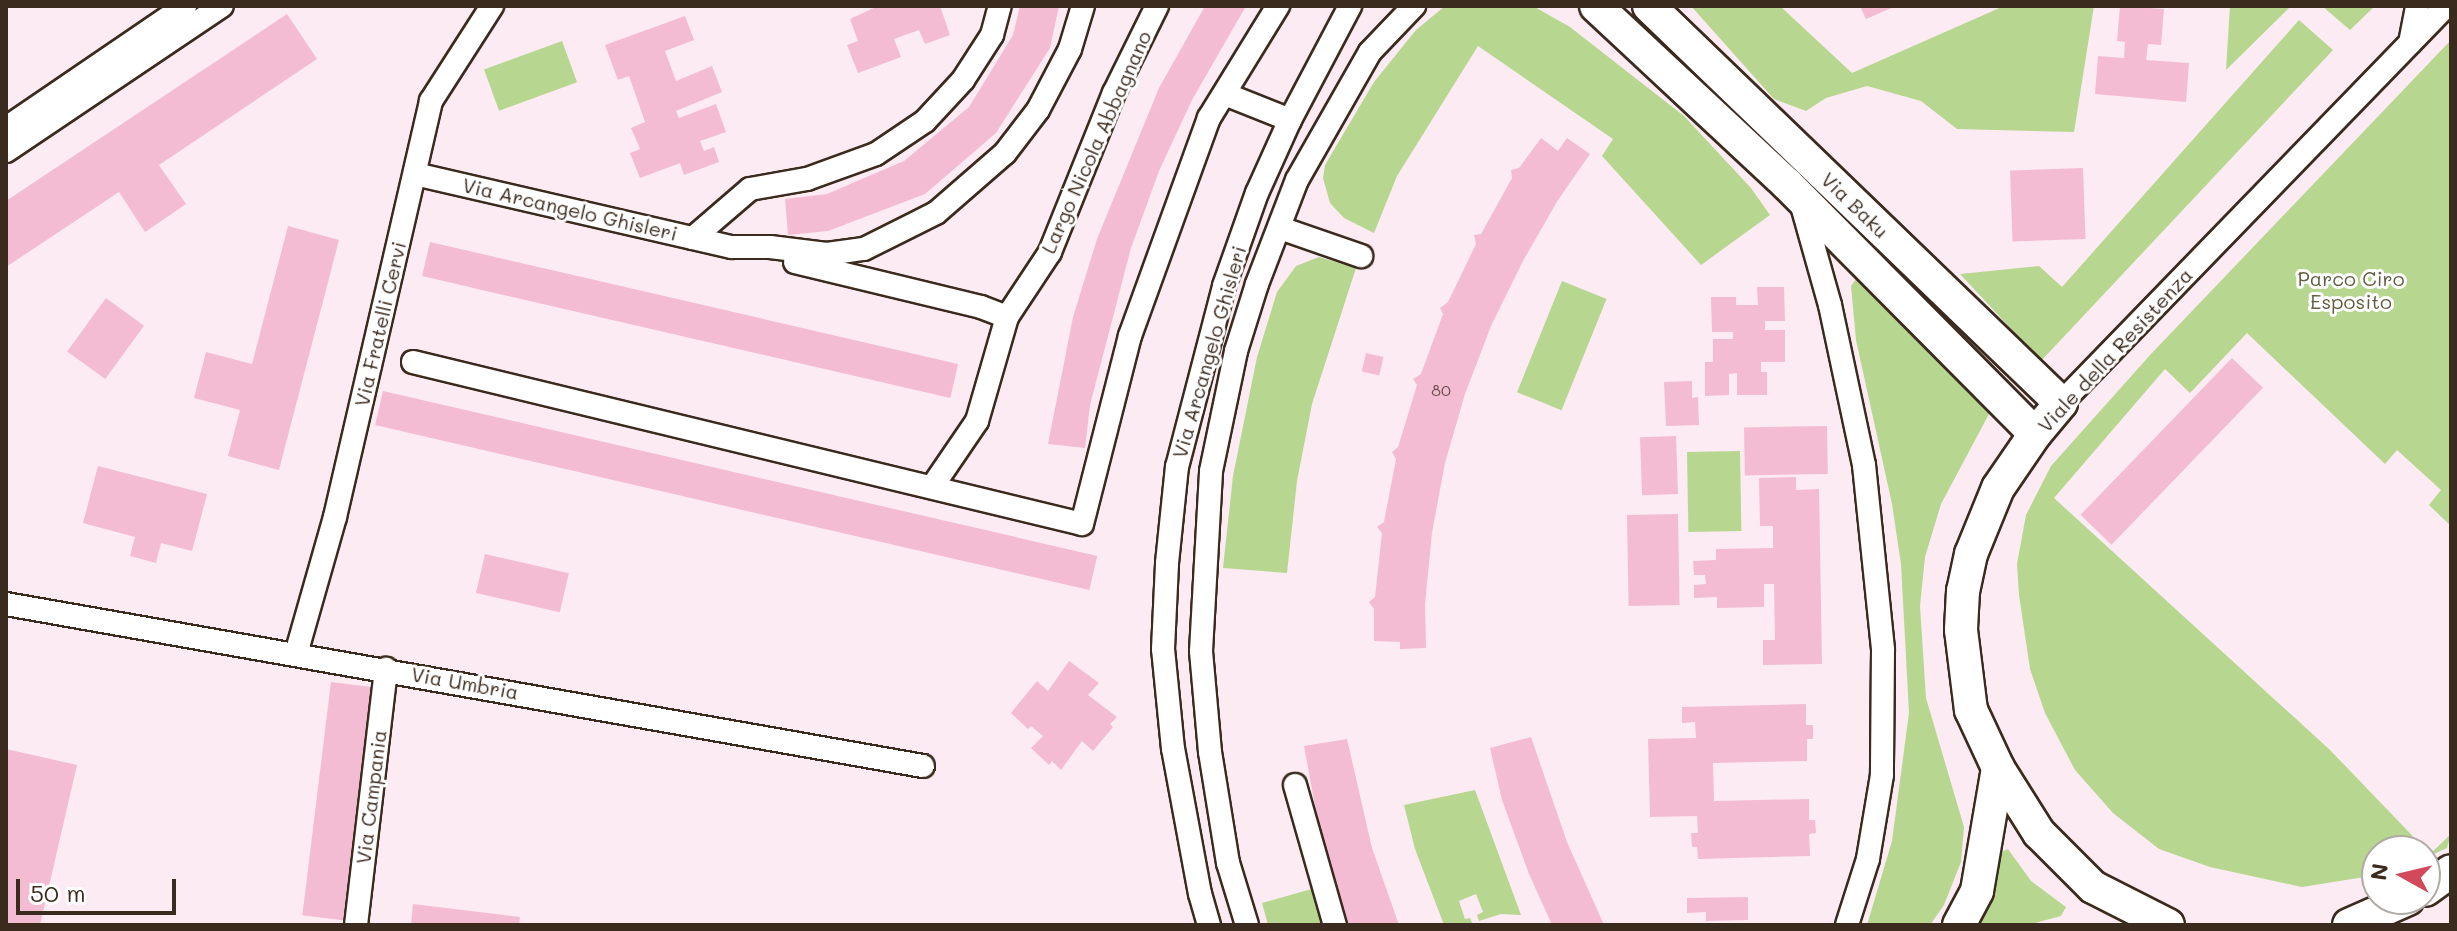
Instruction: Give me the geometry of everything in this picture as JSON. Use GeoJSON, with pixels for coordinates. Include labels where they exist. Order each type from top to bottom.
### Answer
{"type":"FeatureCollection","features":[{"type":"Feature","properties":{"kind":"main road","name":"Via Baku"},"geometry":{"type":"LineString","coordinates":[[1596,6],[1800,197],[2035,434]]}},
{"type":"Feature","properties":{"kind":"main road","name":"Via Baku"},"geometry":{"type":"LineString","coordinates":[[1649,6],[2061,403]]}},
{"type":"Feature","properties":{"kind":"main road","name":"Viale della Resistenza"},"geometry":{"type":"LineString","coordinates":[[2061,403],[2035,434],[1998,488],[1971,554],[1963,591],[1961,630],[1971,710],[1998,768],[2039,833],[2093,887],[2160,922]]}},
{"type":"Feature","properties":{"kind":"main road"},"geometry":{"type":"LineString","coordinates":[[1959,925],[1977,891],[1998,768]]}},
{"type":"Feature","properties":{"kind":"main road"},"geometry":{"type":"LineString","coordinates":[[2349,925],[2372,915]]}},
{"type":"Feature","properties":{"kind":"main road","name":"Viale della Resistenza"},"geometry":{"type":"LineString","coordinates":[[2117,925],[2160,922]]}},
{"type":"Feature","properties":{"kind":"street"},"geometry":{"type":"LineString","coordinates":[[6,128],[185,6]]}},
{"type":"Feature","properties":{"kind":"street"},"geometry":{"type":"LineString","coordinates":[[6,151],[222,6]]}},
{"type":"Feature","properties":{"kind":"street","name":"Via Fratelli Cervi"},"geometry":{"type":"LineString","coordinates":[[296,654],[335,517],[431,101],[492,6]]}},
{"type":"Feature","properties":{"kind":"street"},"geometry":{"type":"LineString","coordinates":[[693,238],[750,189],[807,179],[876,154],[925,121],[970,69],[992,35],[1000,6]]}},
{"type":"Feature","properties":{"kind":"street","name":"Via Arcangelo Ghisleri"},"geometry":{"type":"LineString","coordinates":[[415,174],[732,247],[770,247],[827,254],[864,249],[936,213],[1005,153],[1038,110],[1070,49],[1083,6]]}},
{"type":"Feature","properties":{"kind":"street","name":"Largo Nicola Abbagnano"},"geometry":{"type":"LineString","coordinates":[[932,487],[977,421],[1007,317],[1050,252],[1114,93],[1157,6]]}},
{"type":"Feature","properties":{"kind":"street"},"geometry":{"type":"LineString","coordinates":[[413,362],[1082,524],[1130,336],[1209,118],[1278,6]]}},
{"type":"Feature","properties":{"kind":"street","name":"Via Arcangelo Ghisleri"},"geometry":{"type":"LineString","coordinates":[[1209,925],[1200,894],[1173,749],[1163,649],[1167,563],[1177,467],[1224,286],[1257,193],[1290,120],[1350,6]]}},
{"type":"Feature","properties":{"kind":"street","name":"Via Arcangelo Ghisleri"},"geometry":{"type":"LineString","coordinates":[[1247,925],[1228,863],[1210,752],[1201,651],[1211,471],[1236,351],[1305,164],[1370,52],[1414,6]]}},
{"type":"Feature","properties":{"kind":"street"},"geometry":{"type":"LineString","coordinates":[[2410,43],[2417,6]]}},
{"type":"Feature","properties":{"kind":"street","name":"Viale della Resistenza"},"geometry":{"type":"LineString","coordinates":[[2061,403],[2446,6]]}},
{"type":"Feature","properties":{"kind":"street"},"geometry":{"type":"LineString","coordinates":[[1225,94],[1290,120]]}},
{"type":"Feature","properties":{"kind":"street","name":"Via Baku"},"geometry":{"type":"LineString","coordinates":[[1800,197],[1830,305],[1864,465],[1883,650],[1882,775],[1868,859],[1847,925]]}},
{"type":"Feature","properties":{"kind":"street"},"geometry":{"type":"LineString","coordinates":[[1280,228],[1361,256]]}},
{"type":"Feature","properties":{"kind":"street"},"geometry":{"type":"LineString","coordinates":[[732,247],[981,307],[1007,317]]}},
{"type":"Feature","properties":{"kind":"street"},"geometry":{"type":"LineString","coordinates":[[1177,467],[1211,471]]}},
{"type":"Feature","properties":{"kind":"street","name":"Via Umbria"},"geometry":{"type":"LineString","coordinates":[[6,604],[923,766]]}},
{"type":"Feature","properties":{"kind":"street","name":"Via Campania"},"geometry":{"type":"LineString","coordinates":[[356,925],[386,669]]}},
{"type":"Feature","properties":{"kind":"street"},"geometry":{"type":"LineString","coordinates":[[1295,785],[1335,925]]}},
{"type":"Feature","properties":{"kind":"green space"},"geometry":{"type":"Polygon","coordinates":[[[1445,6],[1533,6],[1570,27],[1684,116],[1751,188],[1770,215],[1701,265],[1602,156],[1613,139],[1478,46],[1397,176],[1374,233],[1344,218],[1330,203],[1323,178],[1325,165],[1374,82],[1416,30],[1445,6]]]}},
{"type":"Feature","properties":{"kind":"green space"},"geometry":{"type":"Polygon","coordinates":[[[1691,6],[1780,6],[1852,73],[2004,6],[2094,6],[2074,132],[1957,129],[1921,101],[1867,86],[1826,98],[1806,111],[1774,99],[1691,6]]]}},
{"type":"Feature","properties":{"kind":"green space"},"geometry":{"type":"Polygon","coordinates":[[[2230,6],[2291,6],[2226,70],[2230,6]]]}},
{"type":"Feature","properties":{"kind":"green space"},"geometry":{"type":"Polygon","coordinates":[[[2322,6],[2375,6],[2350,30],[2322,6]]]}},
{"type":"Feature","properties":{"kind":"green space"},"geometry":{"type":"Polygon","coordinates":[[[2299,20],[2333,50],[2041,361],[1960,274],[2039,266],[2062,287],[2299,20]]]}},
{"type":"Feature","properties":{"kind":"green space","name":"Parco Ciro Esposito"},"geometry":{"type":"Polygon","coordinates":[[[2451,40],[2451,526],[2429,505],[2441,490],[2397,450],[2385,464],[2247,333],[2190,393],[2165,369],[2054,498],[2330,750],[2412,835],[2361,835],[2361,878],[2302,887],[2210,867],[2159,849],[2113,813],[2075,770],[2045,713],[2030,669],[2019,595],[2017,564],[2026,515],[2051,466],[2151,354],[2451,40]]]}},
{"type":"Feature","properties":{"kind":"green space"},"geometry":{"type":"Polygon","coordinates":[[[562,41],[577,82],[499,111],[484,69],[562,41]]]}},
{"type":"Feature","properties":{"kind":"green space"},"geometry":{"type":"Polygon","coordinates":[[[1319,257],[1356,268],[1312,404],[1297,481],[1287,573],[1223,568],[1233,476],[1257,357],[1277,292],[1296,266],[1319,257]]]}},
{"type":"Feature","properties":{"kind":"green space"},"geometry":{"type":"Polygon","coordinates":[[[1858,276],[1989,414],[1941,504],[1925,557],[1920,606],[1926,698],[1964,827],[1961,862],[1944,905],[1930,925],[1867,925],[1892,841],[1909,713],[1901,564],[1892,504],[1856,340],[1851,286],[1858,276]]]}},
{"type":"Feature","properties":{"kind":"green space"},"geometry":{"type":"Polygon","coordinates":[[[1562,281],[1607,299],[1562,410],[1517,392],[1562,281]]]}},
{"type":"Feature","properties":{"kind":"green space"},"geometry":{"type":"Polygon","coordinates":[[[1740,451],[1741,531],[1688,532],[1687,452],[1740,451]]]}},
{"type":"Feature","properties":{"kind":"green space"},"geometry":{"type":"Polygon","coordinates":[[[1475,790],[1521,915],[1501,914],[1479,921],[1477,915],[1483,912],[1476,894],[1459,901],[1465,919],[1470,918],[1473,925],[1444,925],[1415,849],[1404,805],[1475,790]]]}},
{"type":"Feature","properties":{"kind":"green space","name":"Parco Ciro Esposito"},"geometry":{"type":"Polygon","coordinates":[[[2451,834],[2447,848],[2441,851],[2441,844],[2451,834]]]}},
{"type":"Feature","properties":{"kind":"green space"},"geometry":{"type":"Polygon","coordinates":[[[2008,849],[2031,881],[2066,907],[2061,916],[2027,925],[1975,925],[1999,853],[2008,849]]]}},
{"type":"Feature","properties":{"kind":"green space"},"geometry":{"type":"Polygon","coordinates":[[[1315,888],[1329,925],[1268,925],[1262,903],[1315,888]]]}},
{"type":"Feature","properties":{"kind":"building"},"geometry":{"type":"Polygon","coordinates":[[[878,6],[940,6],[950,35],[925,44],[919,30],[894,39],[901,57],[858,73],[847,45],[858,41],[850,19],[878,6]]]}},
{"type":"Feature","properties":{"kind":"building"},"geometry":{"type":"Polygon","coordinates":[[[1020,6],[1059,6],[1050,48],[996,133],[925,194],[828,231],[788,235],[785,199],[827,194],[904,161],[969,107],[1013,35],[1020,6]]]}},
{"type":"Feature","properties":{"kind":"building"},"geometry":{"type":"Polygon","coordinates":[[[1205,6],[1246,6],[1192,100],[1159,171],[1131,248],[1090,405],[1085,448],[1048,444],[1073,317],[1097,239],[1159,88],[1205,6]]]}},
{"type":"Feature","properties":{"kind":"building"},"geometry":{"type":"Polygon","coordinates":[[[1860,6],[1896,6],[1866,19],[1860,6]]]}},
{"type":"Feature","properties":{"kind":"building"},"geometry":{"type":"Polygon","coordinates":[[[2120,6],[2164,9],[2161,45],[2148,44],[2146,60],[2189,63],[2186,102],[2095,94],[2098,56],[2124,58],[2125,42],[2117,41],[2120,6]]]}},
{"type":"Feature","properties":{"kind":"building"},"geometry":{"type":"Polygon","coordinates":[[[287,14],[317,59],[159,165],[186,204],[145,232],[119,192],[6,267],[6,201],[287,14]]]}},
{"type":"Feature","properties":{"kind":"building"},"geometry":{"type":"Polygon","coordinates":[[[685,16],[694,40],[665,51],[676,81],[712,66],[722,92],[676,111],[679,118],[716,104],[726,132],[700,141],[704,151],[714,147],[719,162],[684,175],[680,163],[640,178],[630,153],[640,149],[631,128],[645,122],[629,76],[618,80],[605,45],[685,16]]]}},
{"type":"Feature","properties":{"kind":"building"},"geometry":{"type":"Polygon","coordinates":[[[1541,138],[1558,151],[1567,138],[1590,154],[1558,200],[1491,326],[1465,394],[1445,463],[1432,533],[1425,604],[1426,648],[1400,649],[1400,642],[1374,641],[1374,609],[1369,602],[1375,597],[1382,533],[1377,527],[1384,522],[1396,459],[1392,452],[1398,447],[1417,385],[1413,379],[1421,374],[1443,314],[1440,308],[1448,302],[1476,244],[1474,235],[1481,234],[1512,178],[1511,170],[1519,168],[1541,138]]]}},
{"type":"Feature","properties":{"kind":"building"},"geometry":{"type":"Polygon","coordinates":[[[2083,168],[2085,239],[2013,242],[2010,171],[2083,168]]]}},
{"type":"Feature","properties":{"kind":"building"},"geometry":{"type":"Polygon","coordinates":[[[288,226],[339,240],[279,470],[228,456],[240,410],[194,398],[206,352],[252,364],[288,226]]]}},
{"type":"Feature","properties":{"kind":"building"},"geometry":{"type":"Polygon","coordinates":[[[430,242],[958,364],[950,398],[422,276],[430,242]]]}},
{"type":"Feature","properties":{"kind":"building"},"geometry":{"type":"Polygon","coordinates":[[[1757,287],[1784,287],[1785,321],[1765,321],[1765,330],[1785,330],[1785,362],[1761,362],[1761,372],[1767,372],[1767,395],[1737,395],[1737,373],[1729,374],[1729,395],[1705,396],[1705,362],[1713,362],[1713,339],[1733,339],[1733,332],[1712,332],[1711,297],[1736,297],[1736,305],[1758,305],[1757,287]]]}},
{"type":"Feature","properties":{"kind":"building"},"geometry":{"type":"Polygon","coordinates":[[[106,298],[144,326],[105,379],[67,351],[106,298]]]}},
{"type":"Feature","properties":{"kind":"building"},"geometry":{"type":"Polygon","coordinates":[[[1366,353],[1384,357],[1379,376],[1362,372],[1366,353]]]}},
{"type":"Feature","properties":{"kind":"building"},"geometry":{"type":"Polygon","coordinates":[[[2232,358],[2263,388],[2111,545],[2081,515],[2232,358]]]}},
{"type":"Feature","properties":{"kind":"building"},"geometry":{"type":"Polygon","coordinates":[[[1692,381],[1692,398],[1698,397],[1699,425],[1666,426],[1664,382],[1692,381]]]}},
{"type":"Feature","properties":{"kind":"building"},"geometry":{"type":"Polygon","coordinates":[[[383,391],[1097,556],[1089,590],[375,425],[383,391]]]}},
{"type":"Feature","properties":{"kind":"building"},"geometry":{"type":"Polygon","coordinates":[[[1827,426],[1828,474],[1745,475],[1744,427],[1827,426]]]}},
{"type":"Feature","properties":{"kind":"building"},"geometry":{"type":"Polygon","coordinates":[[[1676,436],[1678,494],[1642,495],[1640,437],[1676,436]]]}},
{"type":"Feature","properties":{"kind":"building"},"geometry":{"type":"Polygon","coordinates":[[[98,466],[207,494],[192,551],[161,543],[156,563],[130,556],[135,537],[83,523],[98,466]]]}},
{"type":"Feature","properties":{"kind":"building"},"geometry":{"type":"Polygon","coordinates":[[[1796,477],[1796,490],[1819,489],[1822,664],[1763,665],[1763,640],[1775,640],[1774,584],[1764,584],[1764,607],[1717,608],[1717,597],[1694,598],[1694,585],[1706,584],[1705,575],[1694,575],[1693,561],[1716,560],[1716,549],[1773,548],[1773,526],[1760,526],[1759,478],[1796,477]]]}},
{"type":"Feature","properties":{"kind":"building"},"geometry":{"type":"Polygon","coordinates":[[[1678,514],[1680,605],[1629,606],[1627,515],[1678,514]]]}},
{"type":"Feature","properties":{"kind":"building"},"geometry":{"type":"Polygon","coordinates":[[[485,554],[569,573],[560,612],[476,593],[485,554]]]}},
{"type":"Feature","properties":{"kind":"building"},"geometry":{"type":"Polygon","coordinates":[[[1069,661],[1099,683],[1088,695],[1117,717],[1110,724],[1113,727],[1093,751],[1082,741],[1061,770],[1052,761],[1049,765],[1031,748],[1043,736],[1031,726],[1028,729],[1011,713],[1037,681],[1048,691],[1069,661]]]}},
{"type":"Feature","properties":{"kind":"building"},"geometry":{"type":"Polygon","coordinates":[[[331,682],[372,687],[343,920],[302,915],[331,682]]]}},
{"type":"Feature","properties":{"kind":"building"},"geometry":{"type":"Polygon","coordinates":[[[1806,704],[1806,725],[1813,725],[1813,739],[1807,739],[1807,761],[1713,763],[1714,801],[1809,799],[1809,820],[1815,820],[1816,833],[1809,834],[1810,856],[1698,859],[1697,847],[1692,847],[1691,833],[1698,833],[1697,816],[1650,817],[1648,739],[1696,738],[1695,722],[1682,723],[1682,707],[1806,704]]]}},
{"type":"Feature","properties":{"kind":"building"},"geometry":{"type":"Polygon","coordinates":[[[1531,737],[1567,842],[1604,925],[1552,925],[1529,874],[1502,800],[1490,748],[1531,737]]]}},
{"type":"Feature","properties":{"kind":"building"},"geometry":{"type":"Polygon","coordinates":[[[1347,739],[1372,848],[1399,925],[1349,925],[1322,844],[1304,746],[1347,739]]]}},
{"type":"Feature","properties":{"kind":"building"},"geometry":{"type":"Polygon","coordinates":[[[6,749],[77,765],[40,925],[6,925],[6,749]]]}},
{"type":"Feature","properties":{"kind":"building"},"geometry":{"type":"Polygon","coordinates":[[[1748,897],[1748,920],[1706,921],[1706,912],[1687,913],[1687,898],[1748,897]]]}},
{"type":"Feature","properties":{"kind":"building"},"geometry":{"type":"Polygon","coordinates":[[[413,904],[520,917],[519,925],[411,925],[413,904]]]}}]}
